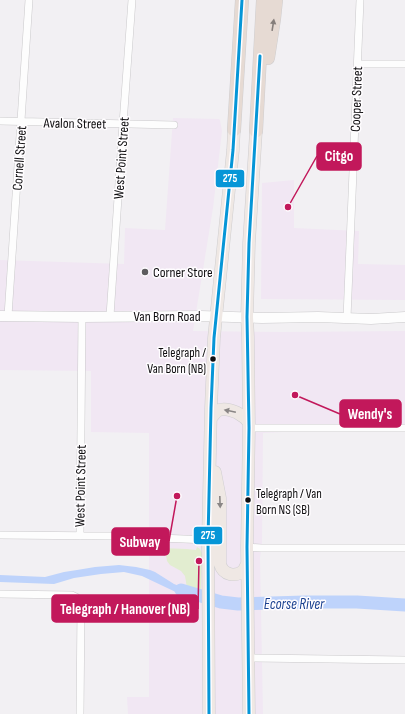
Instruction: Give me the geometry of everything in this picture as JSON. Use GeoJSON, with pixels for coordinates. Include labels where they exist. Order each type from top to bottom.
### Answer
{"type":"FeatureCollection","features":[{"type":"Feature","properties":{"kind":"highway"},"geometry":{"type":"LineString","coordinates":[[234,0],[234,124]]}},
{"type":"Feature","properties":{"kind":"highway"},"geometry":{"type":"LineString","coordinates":[[234,124],[242,0]]}},
{"type":"Feature","properties":{"kind":"highway"},"geometry":{"type":"LineString","coordinates":[[257,125],[263,0]]}},
{"type":"Feature","properties":{"kind":"highway"},"geometry":{"type":"LineString","coordinates":[[257,125],[276,0]]}},
{"type":"Feature","properties":{"kind":"main road"},"geometry":{"type":"LineString","coordinates":[[209,714],[208,540],[215,316],[232,158],[234,124]]}},
{"type":"Feature","properties":{"kind":"main road"},"geometry":{"type":"LineString","coordinates":[[249,714],[247,546],[249,425],[247,317],[249,243],[257,125]]}},
{"type":"Feature","properties":{"kind":"main road","name":"Van Born Road"},"geometry":{"type":"LineString","coordinates":[[4,316],[215,316],[262,318],[405,317]]}},
{"type":"Feature","properties":{"kind":"main road"},"geometry":{"type":"LineString","coordinates":[[211,418],[216,411],[228,410],[236,412],[242,416],[249,425]]}},
{"type":"Feature","properties":{"kind":"main road"},"geometry":{"type":"LineString","coordinates":[[210,450],[220,498],[221,568],[230,575],[244,570],[247,564]]}},
{"type":"Feature","properties":{"kind":"street","name":"Cornell Street"},"geometry":{"type":"LineString","coordinates":[[4,316],[21,122],[29,0]]}},
{"type":"Feature","properties":{"kind":"street","name":"West Point Street"},"geometry":{"type":"LineString","coordinates":[[110,316],[132,0]]}},
{"type":"Feature","properties":{"kind":"street","name":"Cooper Street"},"geometry":{"type":"LineString","coordinates":[[347,318],[360,0]]}},
{"type":"Feature","properties":{"kind":"street"},"geometry":{"type":"LineString","coordinates":[[358,64],[405,64]]}},
{"type":"Feature","properties":{"kind":"street","name":"Avalon Street"},"geometry":{"type":"LineString","coordinates":[[0,121],[174,125]]}},
{"type":"Feature","properties":{"kind":"street","name":"West Point Street"},"geometry":{"type":"LineString","coordinates":[[80,536],[82,317]]}},
{"type":"Feature","properties":{"kind":"street"},"geometry":{"type":"LineString","coordinates":[[249,425],[405,428]]}},
{"type":"Feature","properties":{"kind":"street"},"geometry":{"type":"LineString","coordinates":[[0,535],[208,540]]}},
{"type":"Feature","properties":{"kind":"street"},"geometry":{"type":"LineString","coordinates":[[247,546],[261,548],[405,548]]}},
{"type":"Feature","properties":{"kind":"street"},"geometry":{"type":"LineString","coordinates":[[0,594],[72,595],[80,601],[80,714]]}},
{"type":"Feature","properties":{"kind":"street"},"geometry":{"type":"LineString","coordinates":[[249,658],[405,660]]}},
{"type":"Feature","properties":{"kind":"shaded area"},"geometry":{"type":"Polygon","coordinates":[[[173,118],[219,119],[222,131],[213,208],[193,331],[405,331],[405,426],[263,433],[262,543],[260,558],[263,714],[128,714],[127,697],[149,697],[149,433],[91,432],[91,371],[0,370],[0,260],[124,264],[125,228],[165,230],[173,118]]]}},
{"type":"Feature","properties":{"kind":"shaded area"},"geometry":{"type":"Polygon","coordinates":[[[294,180],[294,228],[359,231],[358,264],[405,265],[405,300],[261,299],[262,183],[294,180]]]}},
{"type":"Feature","properties":{"kind":"green space"},"geometry":{"type":"Polygon","coordinates":[[[138,544],[160,546],[160,548],[196,550],[197,547],[200,549],[202,553],[201,591],[187,588],[185,576],[181,571],[170,565],[167,561],[166,555],[155,554],[156,550],[151,547],[138,544]]]}},
{"type":"Feature","properties":{"kind":"water"},"geometry":{"type":"Polygon","coordinates":[[[119,565],[136,567],[155,572],[174,584],[197,591],[197,600],[182,595],[142,576],[124,572],[74,578],[54,584],[0,582],[0,575],[45,577],[64,572],[119,565]]]}},
{"type":"Feature","properties":{"kind":"water"},"geometry":{"type":"Polygon","coordinates":[[[220,599],[238,602],[238,610],[220,606],[220,599]]]}},
{"type":"Feature","properties":{"kind":"waterway","name":"Ecorse River"},"geometry":{"type":"LineString","coordinates":[[181,590],[221,602],[238,604],[357,602],[405,605]]}},
{"type":"Feature","properties":{"kind":"transit line","name":"275"},"geometry":{"type":"LineString","coordinates":[[209,714],[208,540],[214,338],[233,150],[242,0]]}},
{"type":"Feature","properties":{"kind":"transit line","name":"275"},"geometry":{"type":"LineString","coordinates":[[249,714],[247,547],[249,428],[247,317],[249,243],[260,56]]}},
{"type":"Feature","properties":{"kind":"place","name":"Citgo"},"geometry":{"type":"Point","coordinates":[288,207]}},
{"type":"Feature","properties":{"kind":"place","name":"Corner Store"},"geometry":{"type":"Point","coordinates":[145,272]}},
{"type":"Feature","properties":{"kind":"place","name":"Telegraph / Van Born (NB)"},"geometry":{"type":"Point","coordinates":[213,359]}},
{"type":"Feature","properties":{"kind":"place","name":"Wendy's"},"geometry":{"type":"Point","coordinates":[295,395]}},
{"type":"Feature","properties":{"kind":"place","name":"Subway"},"geometry":{"type":"Point","coordinates":[177,496]}},
{"type":"Feature","properties":{"kind":"place","name":"Telegraph / Van Born NS (SB)"},"geometry":{"type":"Point","coordinates":[248,500]}},
{"type":"Feature","properties":{"kind":"place","name":"Telegraph / Hanover (NB)"},"geometry":{"type":"Point","coordinates":[199,561]}}]}
